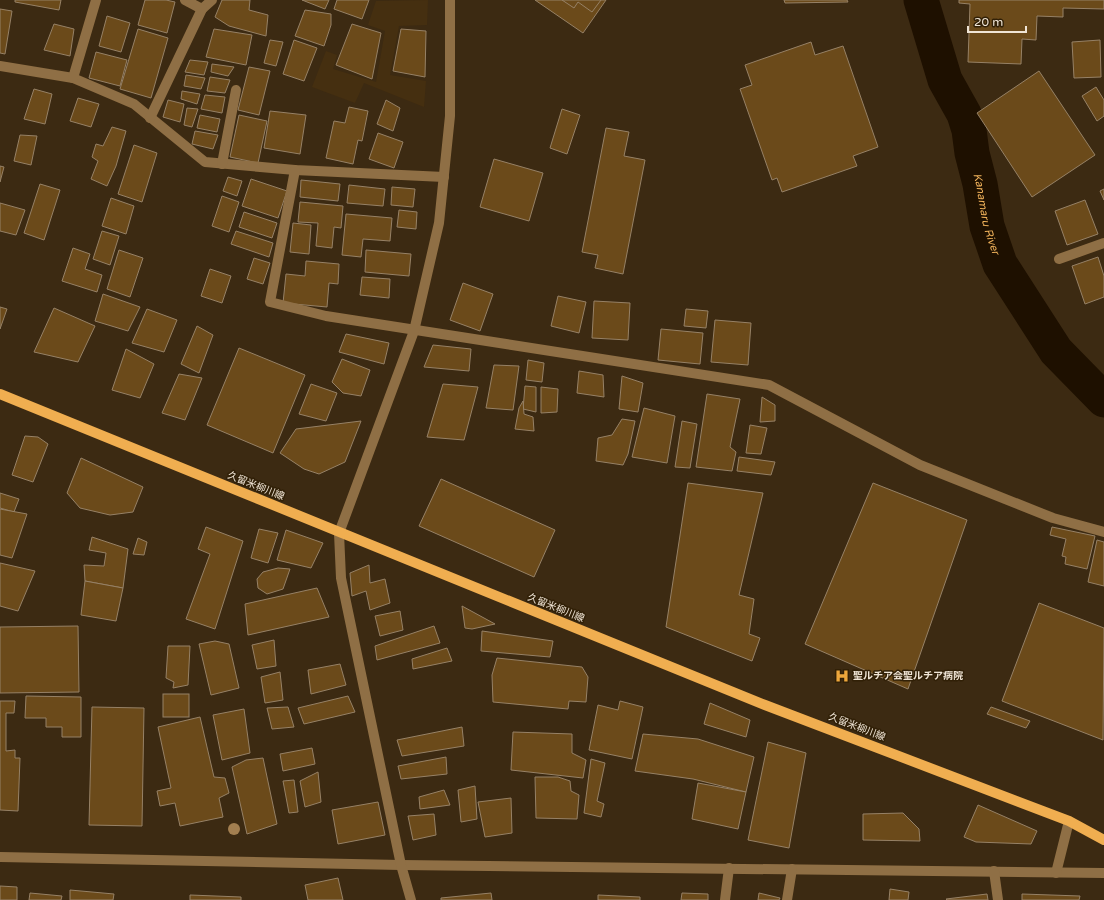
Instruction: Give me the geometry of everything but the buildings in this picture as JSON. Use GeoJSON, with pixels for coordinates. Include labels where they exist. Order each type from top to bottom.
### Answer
{"type":"FeatureCollection","features":[{"type":"Feature","properties":{"kind":"main road","name":"久留米柳川線"},"geometry":{"type":"LineString","coordinates":[[0,394],[765,705],[1069,821],[1104,840]]}},
{"type":"Feature","properties":{"kind":"street"},"geometry":{"type":"LineString","coordinates":[[73,78],[96,0]]}},
{"type":"Feature","properties":{"kind":"street"},"geometry":{"type":"LineString","coordinates":[[185,0],[202,9]]}},
{"type":"Feature","properties":{"kind":"street"},"geometry":{"type":"LineString","coordinates":[[150,118],[202,9],[212,0]]}},
{"type":"Feature","properties":{"kind":"street"},"geometry":{"type":"LineString","coordinates":[[411,900],[401,865],[340,578],[339,533],[414,331],[439,222],[450,116],[450,0]]}},
{"type":"Feature","properties":{"kind":"street"},"geometry":{"type":"LineString","coordinates":[[0,66],[73,78],[134,104],[205,162],[295,170],[444,177]]}},
{"type":"Feature","properties":{"kind":"street"},"geometry":{"type":"LineString","coordinates":[[222,164],[236,90]]}},
{"type":"Feature","properties":{"kind":"street"},"geometry":{"type":"LineString","coordinates":[[295,170],[270,302],[326,316],[414,331],[769,385],[920,465],[1053,518],[1104,532]]}},
{"type":"Feature","properties":{"kind":"street"},"geometry":{"type":"LineString","coordinates":[[1059,259],[1104,242]]}},
{"type":"Feature","properties":{"kind":"street"},"geometry":{"type":"LineString","coordinates":[[1056,873],[1069,821]]}},
{"type":"Feature","properties":{"kind":"street"},"geometry":{"type":"LineString","coordinates":[[0,857],[401,865],[792,868],[1104,873]]}},
{"type":"Feature","properties":{"kind":"street"},"geometry":{"type":"LineString","coordinates":[[724,900],[729,868]]}},
{"type":"Feature","properties":{"kind":"street"},"geometry":{"type":"LineString","coordinates":[[787,900],[792,868]]}},
{"type":"Feature","properties":{"kind":"street"},"geometry":{"type":"LineString","coordinates":[[994,872],[998,900]]}},
{"type":"Feature","properties":{"kind":"shaded area"},"geometry":{"type":"Polygon","coordinates":[[[428,0],[427,25],[399,26],[390,75],[426,81],[424,107],[364,83],[355,103],[312,87],[326,51],[337,55],[333,69],[376,82],[385,31],[368,25],[376,1],[428,0]]]}},
{"type":"Feature","properties":{"kind":"waterway","name":"Kanamaru River"},"geometry":{"type":"LineString","coordinates":[[921,0],[945,80],[964,114],[969,130],[972,153],[980,184],[987,226],[1000,264],[1056,351],[1104,400]]}},
{"type":"Feature","properties":{"kind":"place","name":"聖ルチア会聖ルチア病院"},"geometry":{"type":"Point","coordinates":[842,676]}}]}
